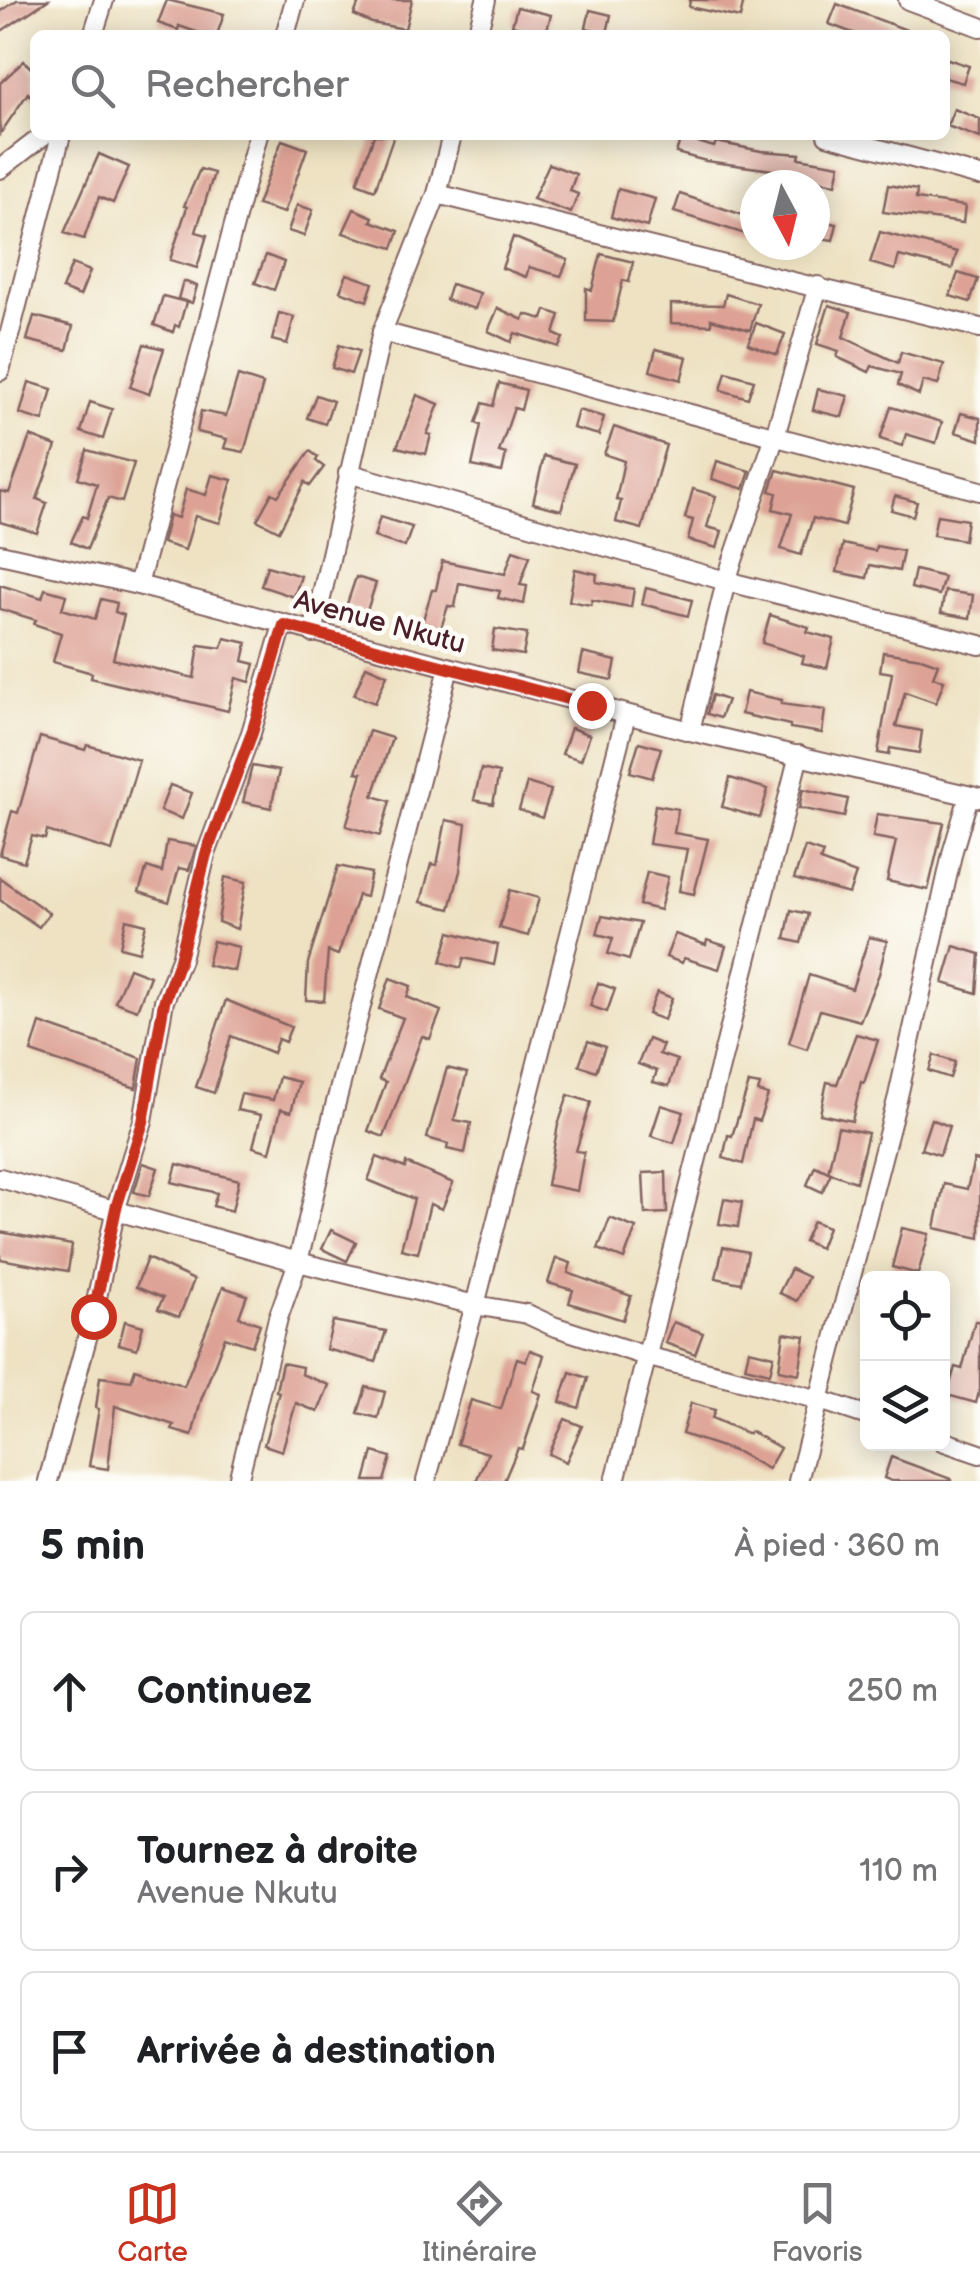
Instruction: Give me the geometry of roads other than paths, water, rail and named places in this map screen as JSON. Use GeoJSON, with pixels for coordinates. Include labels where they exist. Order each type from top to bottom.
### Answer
{"type":"FeatureCollection","features":[{"type":"Feature","properties":{"kind":"street"},"geometry":{"type":"LineString","coordinates":[[94,30],[104,0]]}},
{"type":"Feature","properties":{"kind":"street"},"geometry":{"type":"LineString","coordinates":[[286,30],[295,0]]}},
{"type":"Feature","properties":{"kind":"street"},"geometry":{"type":"LineString","coordinates":[[478,30],[486,0]]}},
{"type":"Feature","properties":{"kind":"street"},"geometry":{"type":"LineString","coordinates":[[908,0],[980,28]]}},
{"type":"Feature","properties":{"kind":"street"},"geometry":{"type":"LineString","coordinates":[[0,169],[38,140]]}},
{"type":"Feature","properties":{"kind":"street"},"geometry":{"type":"LineString","coordinates":[[0,372],[60,140]]}},
{"type":"Feature","properties":{"kind":"street"},"geometry":{"type":"LineString","coordinates":[[138,585],[257,140]]}},
{"type":"Feature","properties":{"kind":"street"},"geometry":{"type":"LineString","coordinates":[[314,634],[382,332],[436,194],[451,140]]}},
{"type":"Feature","properties":{"kind":"street"},"geometry":{"type":"LineString","coordinates":[[846,140],[980,176]]}},
{"type":"Feature","properties":{"kind":"street"},"geometry":{"type":"LineString","coordinates":[[436,194],[980,328]]}},
{"type":"Feature","properties":{"kind":"street"},"geometry":{"type":"LineString","coordinates":[[690,731],[726,581],[775,436],[818,286]]}},
{"type":"Feature","properties":{"kind":"street"},"geometry":{"type":"LineString","coordinates":[[382,332],[980,492]]}},
{"type":"Feature","properties":{"kind":"street"},"geometry":{"type":"LineString","coordinates":[[348,473],[726,581],[980,646]]}},
{"type":"Feature","properties":{"kind":"street","name":"Avenue Nkutu"},"geometry":{"type":"LineString","coordinates":[[0,554],[138,585],[690,731],[975,797]]}},
{"type":"Feature","properties":{"kind":"street"},"geometry":{"type":"LineString","coordinates":[[48,1481],[93,1316],[116,1208],[143,1122],[164,1002],[180,959],[206,854],[252,733],[284,625]]}},
{"type":"Feature","properties":{"kind":"street"},"geometry":{"type":"LineString","coordinates":[[238,1481],[278,1318],[298,1262],[449,668]]}},
{"type":"Feature","properties":{"kind":"street"},"geometry":{"type":"LineString","coordinates":[[426,1481],[626,715]]}},
{"type":"Feature","properties":{"kind":"street"},"geometry":{"type":"LineString","coordinates":[[615,1481],[800,755]]}},
{"type":"Feature","properties":{"kind":"street"},"geometry":{"type":"LineString","coordinates":[[798,1481],[898,1096],[953,850],[975,797]]}},
{"type":"Feature","properties":{"kind":"street"},"geometry":{"type":"LineString","coordinates":[[0,1178],[298,1262],[527,1314],[649,1357],[860,1413]]}},
{"type":"Feature","properties":{"kind":"street"},"geometry":{"type":"LineString","coordinates":[[950,1444],[980,1454]]}}]}
